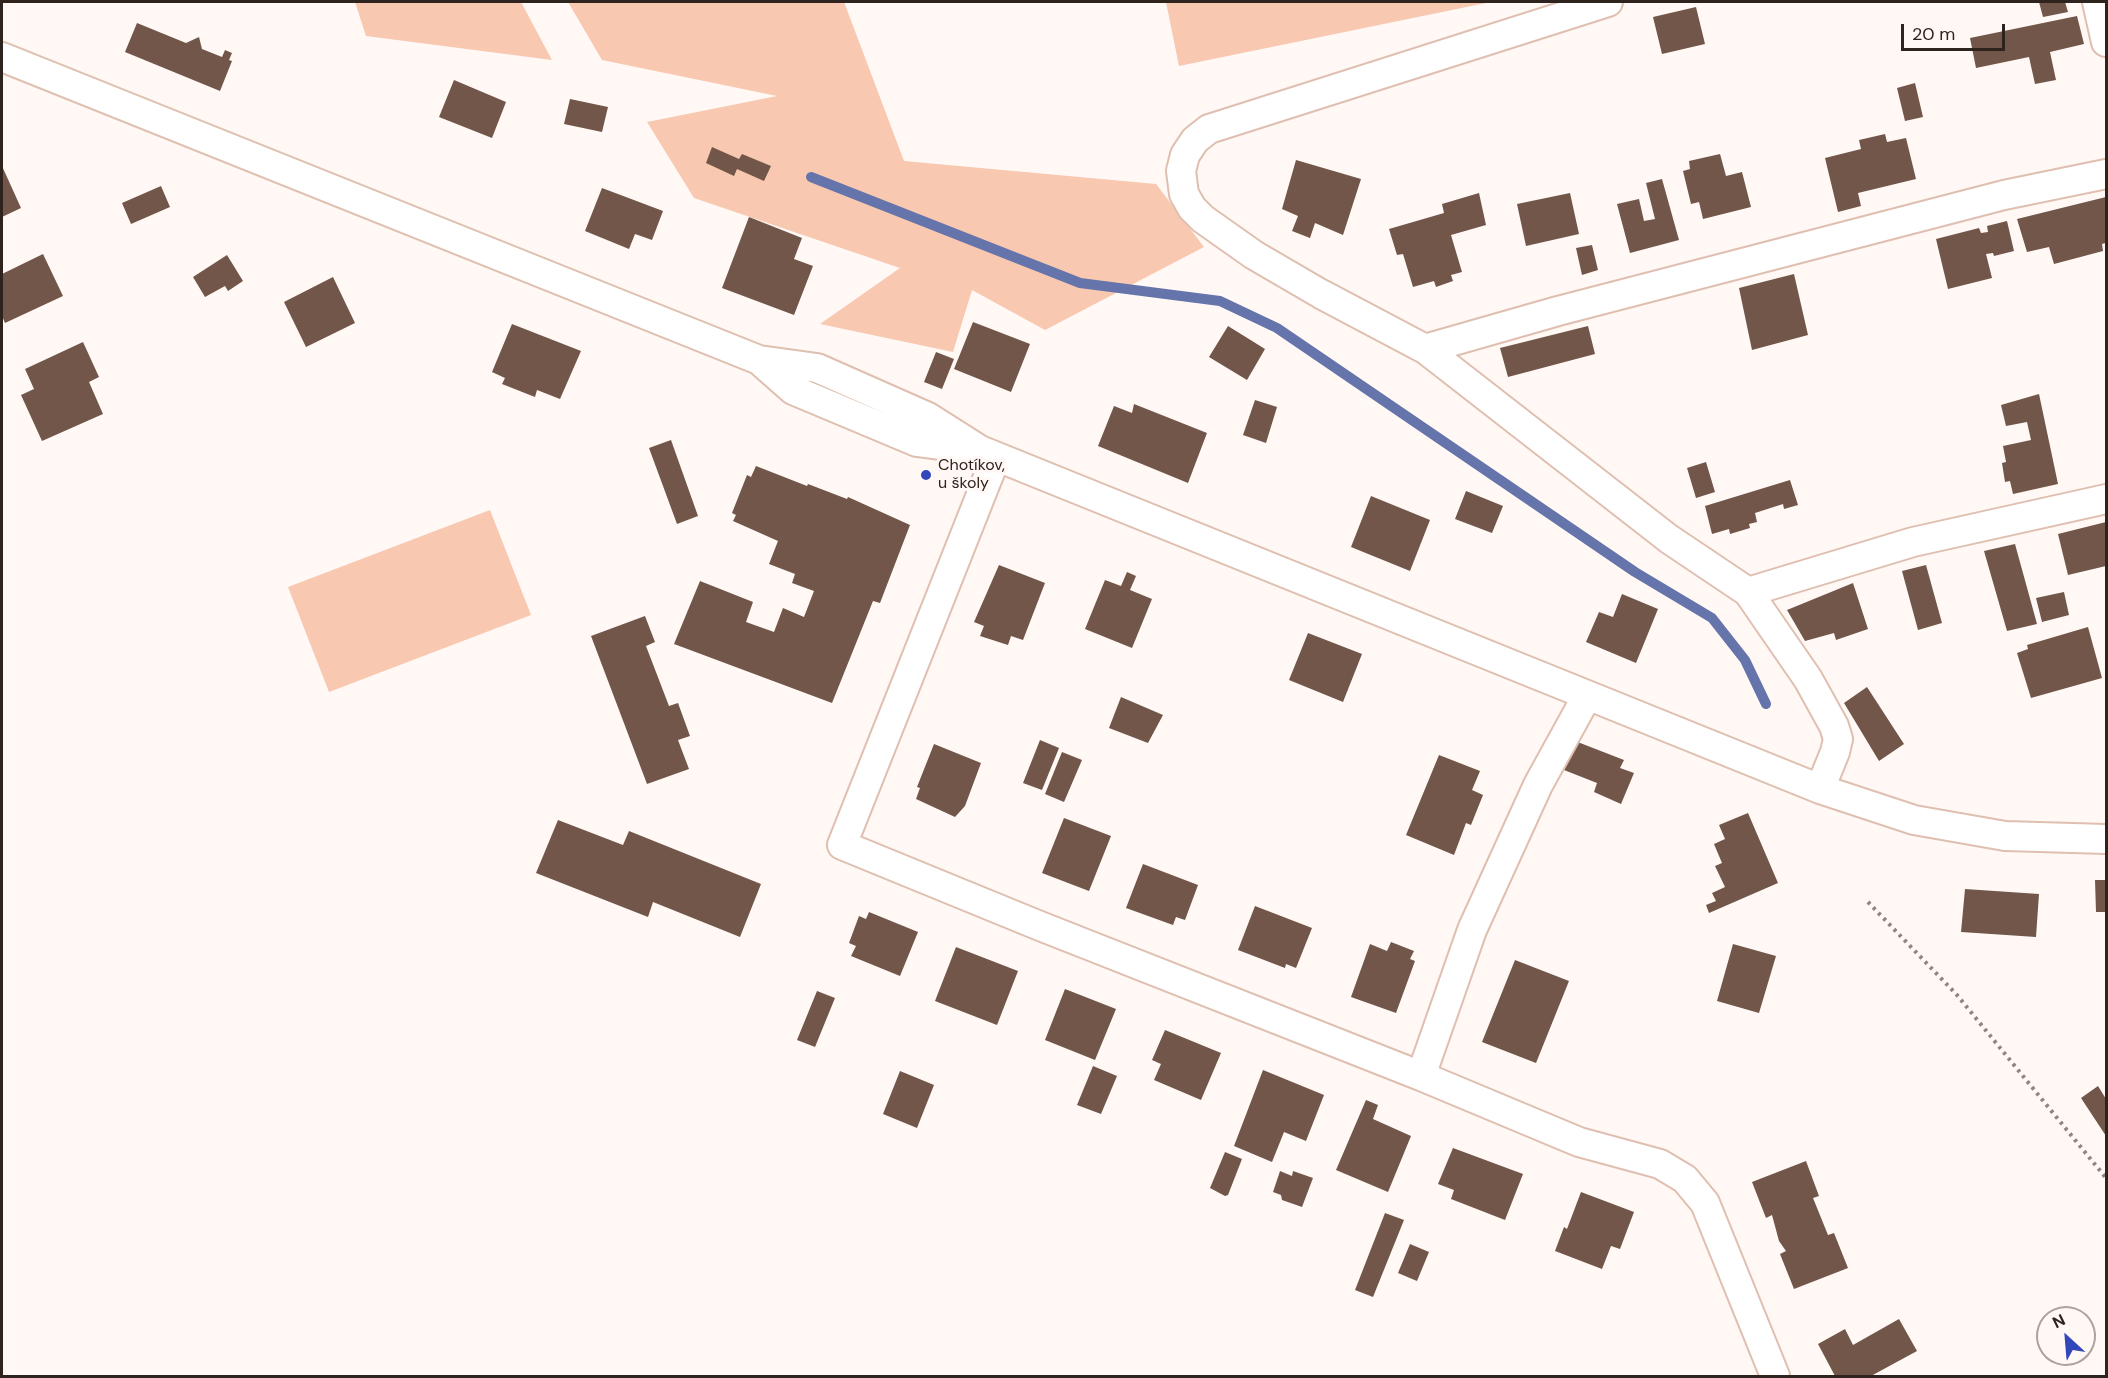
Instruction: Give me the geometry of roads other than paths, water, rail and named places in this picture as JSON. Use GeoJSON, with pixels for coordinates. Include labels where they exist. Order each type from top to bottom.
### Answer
{"type":"FeatureCollection","features":[{"type":"Feature","properties":{"kind":"street"},"geometry":{"type":"LineString","coordinates":[[1608,2],[1209,129],[1195,140],[1185,155],[1181,171],[1184,194],[1192,208],[1203,219],[1254,255],[1321,294],[1425,349],[1670,539],[1748,592],[1808,679],[1834,726],[1838,739],[1820,789]]}},
{"type":"Feature","properties":{"kind":"street"},"geometry":{"type":"LineString","coordinates":[[2097,2],[2106,42]]}},
{"type":"Feature","properties":{"kind":"street"},"geometry":{"type":"LineString","coordinates":[[2,57],[759,360],[793,390],[917,442],[988,453],[1820,789],[1914,820],[2005,836],[2106,839]]}},
{"type":"Feature","properties":{"kind":"street"},"geometry":{"type":"LineString","coordinates":[[1425,349],[1558,311],[2004,195],[2106,174]]}},
{"type":"Feature","properties":{"kind":"street"},"geometry":{"type":"LineString","coordinates":[[988,453],[842,844],[1040,926],[1421,1076],[1579,1142],[1660,1164],[1685,1179],[1705,1203],[1775,1377]]}},
{"type":"Feature","properties":{"kind":"street"},"geometry":{"type":"LineString","coordinates":[[1748,592],[1913,542],[2106,499]]}},
{"type":"Feature","properties":{"kind":"street"},"geometry":{"type":"LineString","coordinates":[[1421,1076],[1472,930],[1539,786],[1587,696]]}},
{"type":"Feature","properties":{"kind":"waterway"},"geometry":{"type":"LineString","coordinates":[[811,177],[1080,283],[1220,301],[1277,328],[1635,572],[1712,618],[1745,660],[1766,704]]}},
{"type":"Feature","properties":{"kind":"place","name":"Chotíkov, u školy"},"geometry":{"type":"Point","coordinates":[926,475]}}]}
